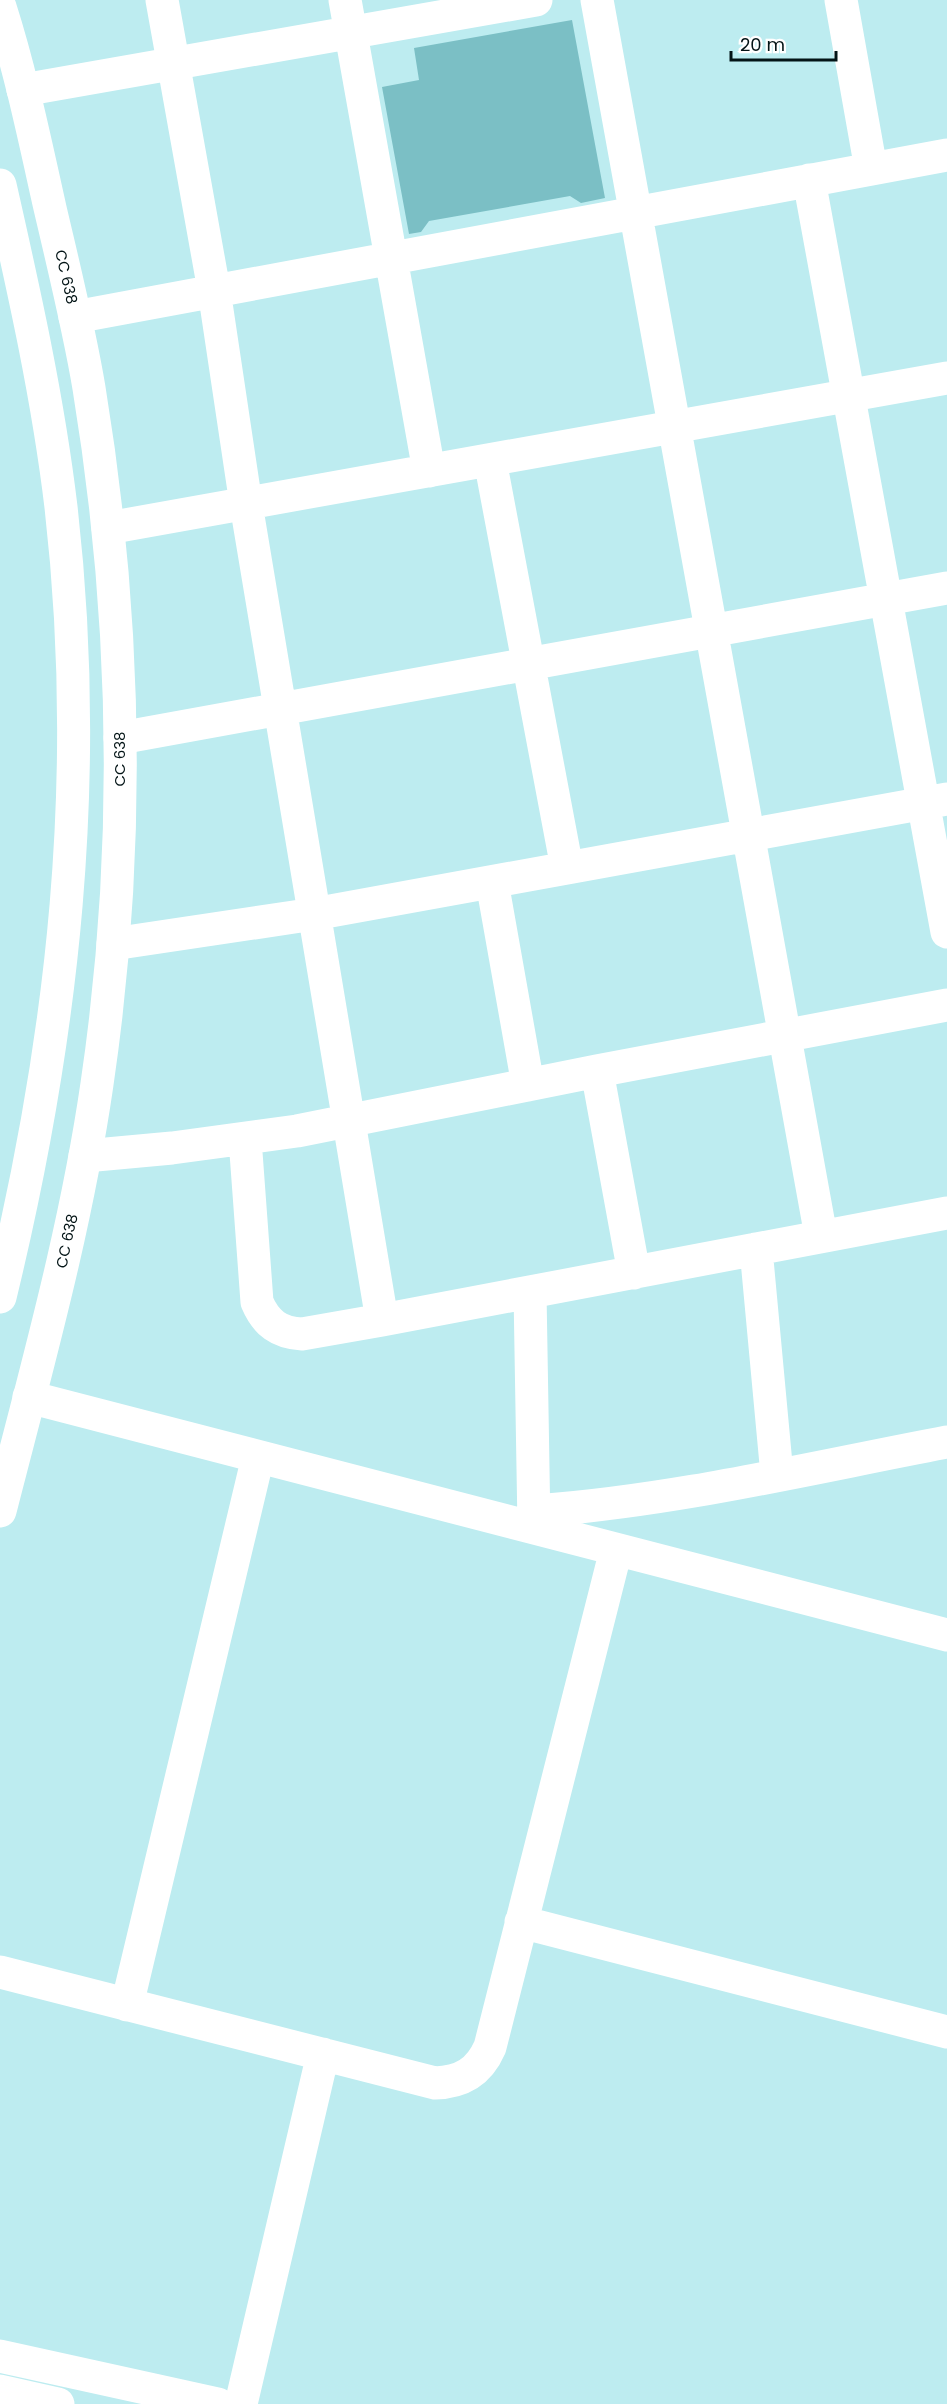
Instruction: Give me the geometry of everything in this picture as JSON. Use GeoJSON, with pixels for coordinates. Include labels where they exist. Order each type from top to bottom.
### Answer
{"type":"FeatureCollection","features":[{"type":"Feature","properties":{"kind":"street"},"geometry":{"type":"LineString","coordinates":[[162,0],[214,290],[246,504],[382,1320]]}},
{"type":"Feature","properties":{"kind":"street"},"geometry":{"type":"LineString","coordinates":[[345,0],[429,471]]}},
{"type":"Feature","properties":{"kind":"street"},"geometry":{"type":"LineString","coordinates":[[23,90],[536,0]]}},
{"type":"Feature","properties":{"kind":"street"},"geometry":{"type":"LineString","coordinates":[[597,0],[821,1236]]}},
{"type":"Feature","properties":{"kind":"street"},"geometry":{"type":"LineString","coordinates":[[841,0],[871,169]]}},
{"type":"Feature","properties":{"kind":"street","name":"CC 638"},"geometry":{"type":"LineString","coordinates":[[0,7],[23,90],[75,317],[88,387],[108,528],[119,668],[120,738],[120,829],[113,944],[103,1039],[85,1156],[69,1237],[0,1511]]}},
{"type":"Feature","properties":{"kind":"street"},"geometry":{"type":"LineString","coordinates":[[75,317],[947,155]]}},
{"type":"Feature","properties":{"kind":"street"},"geometry":{"type":"LineString","coordinates":[[809,180],[888,599],[935,801],[947,932]]}},
{"type":"Feature","properties":{"kind":"street"},"geometry":{"type":"LineString","coordinates":[[0,185],[46,403],[61,507],[70,611],[75,715],[74,820],[66,927],[37,1131],[0,1297]]}},
{"type":"Feature","properties":{"kind":"street"},"geometry":{"type":"LineString","coordinates":[[108,528],[947,378]]}},
{"type":"Feature","properties":{"kind":"street"},"geometry":{"type":"LineString","coordinates":[[490,460],[567,868]]}},
{"type":"Feature","properties":{"kind":"street"},"geometry":{"type":"LineString","coordinates":[[120,738],[947,588]]}},
{"type":"Feature","properties":{"kind":"street"},"geometry":{"type":"LineString","coordinates":[[113,944],[314,914],[935,801]]}},
{"type":"Feature","properties":{"kind":"street"},"geometry":{"type":"LineString","coordinates":[[492,882],[528,1084]]}},
{"type":"Feature","properties":{"kind":"street"},"geometry":{"type":"LineString","coordinates":[[85,1156],[245,1139],[349,1121],[528,1084],[947,1005]]}},
{"type":"Feature","properties":{"kind":"street"},"geometry":{"type":"LineString","coordinates":[[597,1071],[634,1273]]}},
{"type":"Feature","properties":{"kind":"street"},"geometry":{"type":"LineString","coordinates":[[245,1139],[257,1302],[262,1313],[274,1326],[290,1334],[302,1334],[382,1320],[947,1213]]}},
{"type":"Feature","properties":{"kind":"street"},"geometry":{"type":"LineString","coordinates":[[756,1250],[777,1475]]}},
{"type":"Feature","properties":{"kind":"street"},"geometry":{"type":"LineString","coordinates":[[530,1292],[534,1519]]}},
{"type":"Feature","properties":{"kind":"street"},"geometry":{"type":"LineString","coordinates":[[29,1397],[258,1457],[534,1519],[616,1550],[947,1635]]}},
{"type":"Feature","properties":{"kind":"street"},"geometry":{"type":"LineString","coordinates":[[534,1519],[724,1487],[947,1442]]}},
{"type":"Feature","properties":{"kind":"street"},"geometry":{"type":"LineString","coordinates":[[127,2004],[258,1457]]}},
{"type":"Feature","properties":{"kind":"street"},"geometry":{"type":"LineString","coordinates":[[0,1972],[435,2084],[462,2079],[474,2072],[484,2061],[490,2047],[616,1550]]}},
{"type":"Feature","properties":{"kind":"street"},"geometry":{"type":"LineString","coordinates":[[521,1922],[947,2032]]}},
{"type":"Feature","properties":{"kind":"street"},"geometry":{"type":"LineString","coordinates":[[241,2404],[322,2054]]}},
{"type":"Feature","properties":{"kind":"street"},"geometry":{"type":"LineString","coordinates":[[0,2356],[219,2404]]}},
{"type":"Feature","properties":{"kind":"street"},"geometry":{"type":"LineString","coordinates":[[0,2391],[58,2404]]}},
{"type":"Feature","properties":{"kind":"shaded area"},"geometry":{"type":"Polygon","coordinates":[[[572,20],[605,198],[581,203],[570,196],[429,221],[421,232],[409,234],[382,87],[419,80],[414,48],[572,20]]]}}]}
